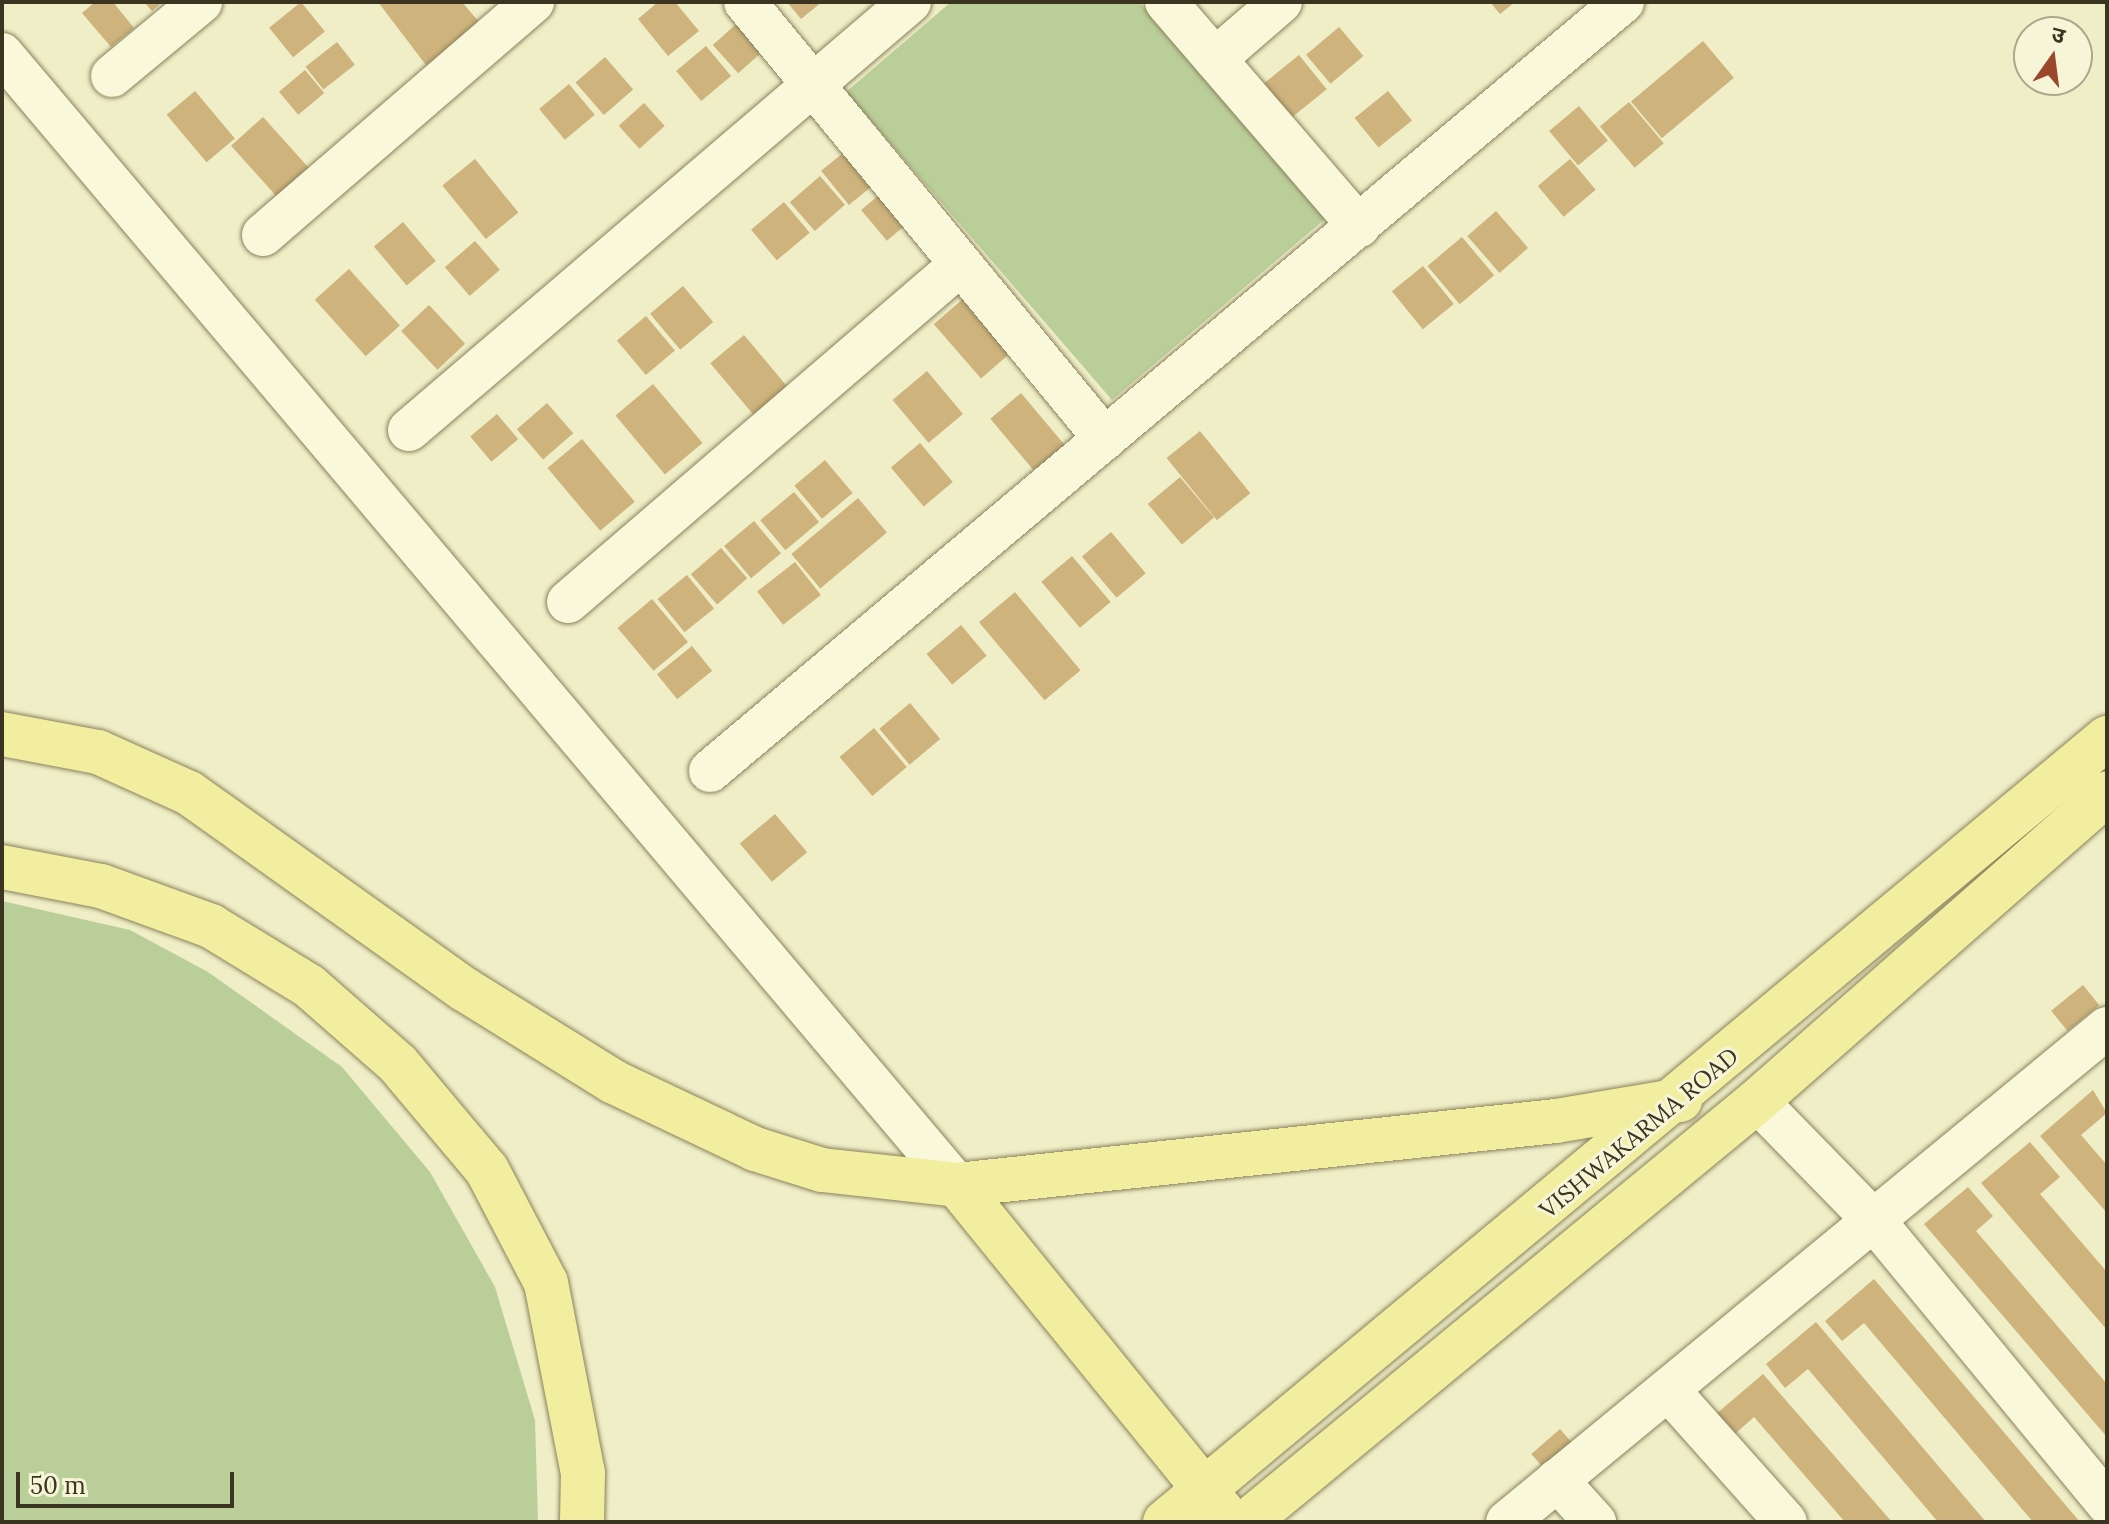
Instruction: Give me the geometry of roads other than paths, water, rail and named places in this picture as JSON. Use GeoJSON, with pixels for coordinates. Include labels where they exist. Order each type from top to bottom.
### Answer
{"type":"FeatureCollection","features":[{"type":"Feature","properties":{"kind":"main road"},"geometry":{"type":"LineString","coordinates":[[2,734],[98,752],[189,793],[464,989],[690,1120],[822,1170],[957,1185],[1556,1121],[1680,1100]]}},
{"type":"Feature","properties":{"kind":"main road","name":"VISHWAKARMA ROAD"},"geometry":{"type":"LineString","coordinates":[[1165,1522],[1219,1506],[1680,1100],[2107,738]]}},
{"type":"Feature","properties":{"kind":"main road","name":"VISHWAKARMA ROAD"},"geometry":{"type":"LineString","coordinates":[[1247,1522],[1757,1101],[2107,793]]}},
{"type":"Feature","properties":{"kind":"main road"},"geometry":{"type":"LineString","coordinates":[[2,867],[101,886],[211,926],[309,986],[398,1064],[487,1170],[546,1283],[583,1473],[582,1522]]}},
{"type":"Feature","properties":{"kind":"main road"},"geometry":{"type":"LineString","coordinates":[[957,1185],[1219,1506]]}},
{"type":"Feature","properties":{"kind":"street"},"geometry":{"type":"LineString","coordinates":[[112,76],[201,2]]}},
{"type":"Feature","properties":{"kind":"street"},"geometry":{"type":"LineString","coordinates":[[263,235],[533,2]]}},
{"type":"Feature","properties":{"kind":"street"},"geometry":{"type":"LineString","coordinates":[[745,2],[1105,439]]}},
{"type":"Feature","properties":{"kind":"street"},"geometry":{"type":"LineString","coordinates":[[409,430],[910,2]]}},
{"type":"Feature","properties":{"kind":"street"},"geometry":{"type":"LineString","coordinates":[[1166,2],[1359,226]]}},
{"type":"Feature","properties":{"kind":"street"},"geometry":{"type":"LineString","coordinates":[[1215,59],[1281,2]]}},
{"type":"Feature","properties":{"kind":"street"},"geometry":{"type":"LineString","coordinates":[[710,771],[1623,2]]}},
{"type":"Feature","properties":{"kind":"street"},"geometry":{"type":"LineString","coordinates":[[2,54],[957,1185]]}},
{"type":"Feature","properties":{"kind":"street"},"geometry":{"type":"LineString","coordinates":[[568,602],[961,264]]}},
{"type":"Feature","properties":{"kind":"street"},"geometry":{"type":"LineString","coordinates":[[1507,1522],[2102,1043]]}},
{"type":"Feature","properties":{"kind":"street"},"geometry":{"type":"LineString","coordinates":[[1757,1101],[1877,1224],[2107,1503]]}},
{"type":"Feature","properties":{"kind":"street"},"geometry":{"type":"LineString","coordinates":[[1670,1392],[1786,1522]]}},
{"type":"Feature","properties":{"kind":"street"},"geometry":{"type":"LineString","coordinates":[[1557,1480],[1595,1522]]}}]}
